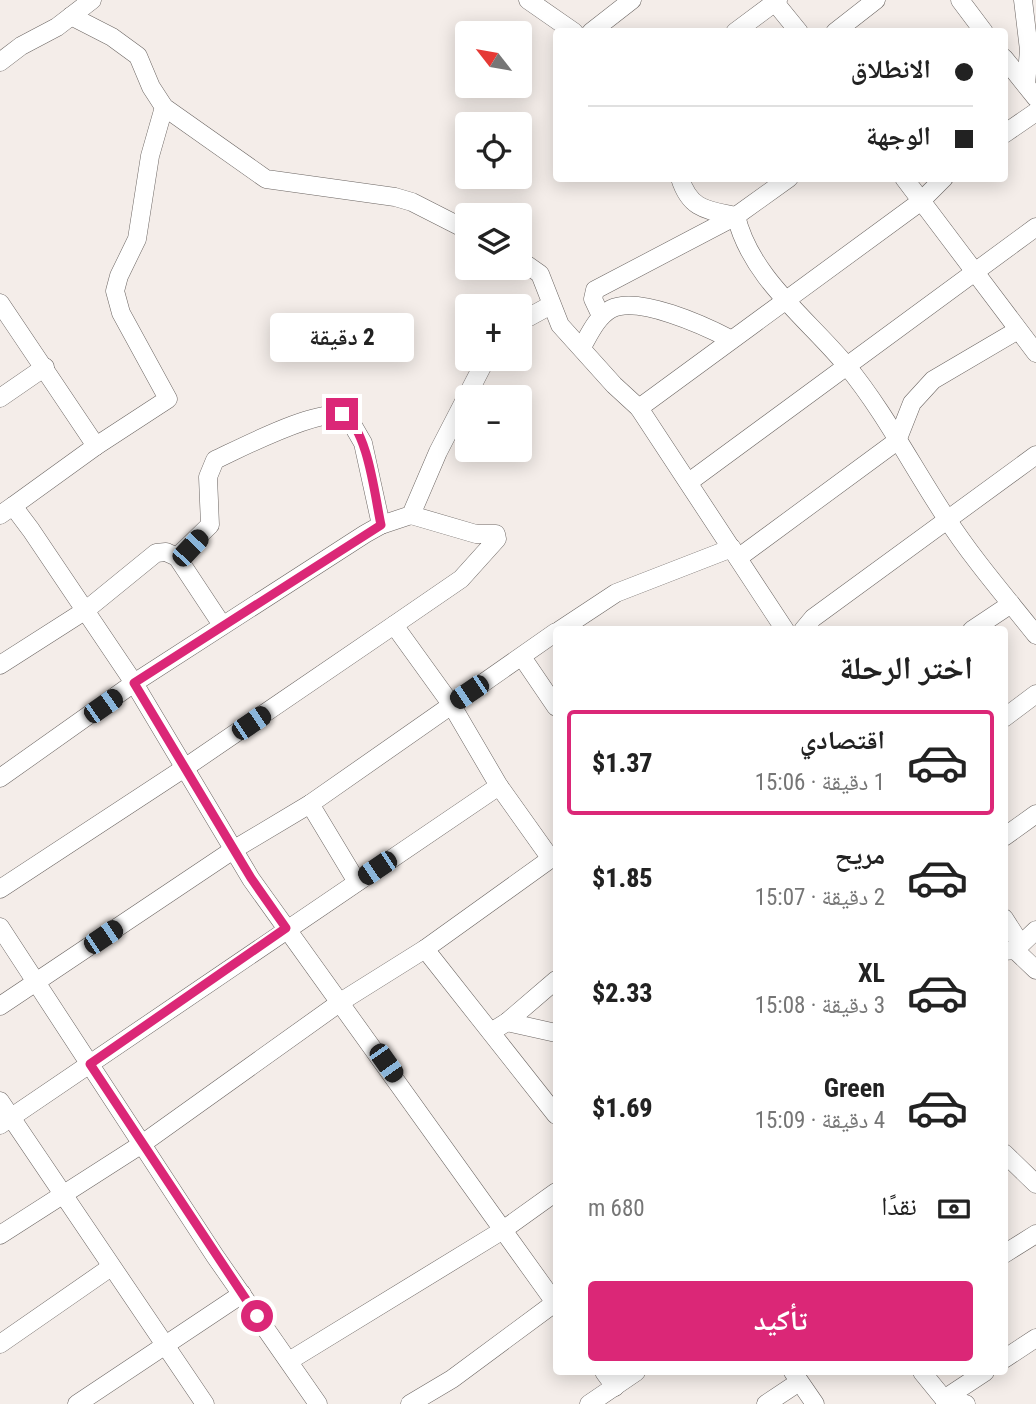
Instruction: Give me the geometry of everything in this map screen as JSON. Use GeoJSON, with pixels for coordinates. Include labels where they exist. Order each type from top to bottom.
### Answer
{"type":"FeatureCollection","features":[{"type":"Feature","properties":{"kind":"street"},"geometry":{"type":"LineString","coordinates":[[0,62],[92,0]]}},
{"type":"Feature","properties":{"kind":"street"},"geometry":{"type":"LineString","coordinates":[[528,0],[568,28]]}},
{"type":"Feature","properties":{"kind":"street"},"geometry":{"type":"LineString","coordinates":[[596,28],[632,0]]}},
{"type":"Feature","properties":{"kind":"street"},"geometry":{"type":"LineString","coordinates":[[840,28],[876,0]]}},
{"type":"Feature","properties":{"kind":"street"},"geometry":{"type":"LineString","coordinates":[[960,0],[981,28]]}},
{"type":"Feature","properties":{"kind":"street"},"geometry":{"type":"LineString","coordinates":[[1023,0],[1031,92]]}},
{"type":"Feature","properties":{"kind":"street"},"geometry":{"type":"LineString","coordinates":[[740,28],[775,1],[796,28]]}},
{"type":"Feature","properties":{"kind":"street"},"geometry":{"type":"LineString","coordinates":[[71,16],[113,37],[138,56],[151,87],[164,107],[266,179],[395,197],[412,202],[455,224]]}},
{"type":"Feature","properties":{"kind":"street"},"geometry":{"type":"LineString","coordinates":[[1008,63],[1031,92]]}},
{"type":"Feature","properties":{"kind":"street"},"geometry":{"type":"LineString","coordinates":[[164,107],[150,156],[137,239],[119,275],[116,291],[121,313],[168,399],[96,446],[6,511],[86,610],[186,767],[233,850],[286,928],[342,1000],[553,1299]]}},
{"type":"Feature","properties":{"kind":"street"},"geometry":{"type":"LineString","coordinates":[[1008,131],[1036,112]]}},
{"type":"Feature","properties":{"kind":"street"},"geometry":{"type":"LineString","coordinates":[[681,182],[685,194],[698,206],[736,216]]}},
{"type":"Feature","properties":{"kind":"street"},"geometry":{"type":"LineString","coordinates":[[601,316],[593,299],[595,290],[736,216],[783,182]]}},
{"type":"Feature","properties":{"kind":"street"},"geometry":{"type":"LineString","coordinates":[[566,626],[616,593],[735,553],[897,441],[912,403],[933,380],[1030,341],[975,275],[907,182]]}},
{"type":"Feature","properties":{"kind":"street"},"geometry":{"type":"LineString","coordinates":[[639,408],[920,202],[940,182]]}},
{"type":"Feature","properties":{"kind":"street"},"geometry":{"type":"LineString","coordinates":[[736,216],[740,233],[751,254],[785,300],[846,365],[947,519],[1036,635]]}},
{"type":"Feature","properties":{"kind":"street"},"geometry":{"type":"LineString","coordinates":[[689,482],[846,365],[975,275],[1036,227]]}},
{"type":"Feature","properties":{"kind":"street"},"geometry":{"type":"LineString","coordinates":[[532,268],[540,274],[559,324],[614,386],[639,408],[781,626]]}},
{"type":"Feature","properties":{"kind":"street"},"geometry":{"type":"LineString","coordinates":[[0,303],[96,446]]}},
{"type":"Feature","properties":{"kind":"street"},"geometry":{"type":"LineString","coordinates":[[532,315],[551,305]]}},
{"type":"Feature","properties":{"kind":"street"},"geometry":{"type":"LineString","coordinates":[[582,347],[601,316],[614,307],[641,307],[699,323],[730,340]]}},
{"type":"Feature","properties":{"kind":"street"},"geometry":{"type":"LineString","coordinates":[[0,398],[45,368]]}},
{"type":"Feature","properties":{"kind":"street"},"geometry":{"type":"LineString","coordinates":[[411,515],[438,452],[480,371]]}},
{"type":"Feature","properties":{"kind":"street"},"geometry":{"type":"LineString","coordinates":[[177,556],[210,526],[208,477],[215,460],[281,430],[336,413],[348,417],[363,443],[381,525]]}},
{"type":"Feature","properties":{"kind":"street"},"geometry":{"type":"LineString","coordinates":[[806,626],[813,618],[1036,455]]}},
{"type":"Feature","properties":{"kind":"street"},"geometry":{"type":"LineString","coordinates":[[0,778],[134,683],[381,525],[411,515],[476,534],[496,534],[497,539],[461,579],[186,767],[0,889]]}},
{"type":"Feature","properties":{"kind":"street"},"geometry":{"type":"LineString","coordinates":[[0,665],[86,610],[156,553],[166,552],[177,556],[222,625]]}},
{"type":"Feature","properties":{"kind":"street"},"geometry":{"type":"LineString","coordinates":[[978,626],[1011,604]]}},
{"type":"Feature","properties":{"kind":"street"},"geometry":{"type":"LineString","coordinates":[[394,625],[451,704],[499,786],[553,856]]}},
{"type":"Feature","properties":{"kind":"street"},"geometry":{"type":"LineString","coordinates":[[0,1006],[233,850],[310,804],[553,635]]}},
{"type":"Feature","properties":{"kind":"street"},"geometry":{"type":"LineString","coordinates":[[522,657],[553,702]]}},
{"type":"Feature","properties":{"kind":"street"},"geometry":{"type":"LineString","coordinates":[[1008,715],[1036,694]]}},
{"type":"Feature","properties":{"kind":"street"},"geometry":{"type":"LineString","coordinates":[[5,1122],[286,928],[499,786]]}},
{"type":"Feature","properties":{"kind":"street"},"geometry":{"type":"LineString","coordinates":[[310,804],[357,882]]}},
{"type":"Feature","properties":{"kind":"street"},"geometry":{"type":"LineString","coordinates":[[1008,834],[1036,814]]}},
{"type":"Feature","properties":{"kind":"street"},"geometry":{"type":"LineString","coordinates":[[0,1236],[142,1144],[342,1000],[425,948],[553,858]]}},
{"type":"Feature","properties":{"kind":"street"},"geometry":{"type":"LineString","coordinates":[[0,927],[142,1144],[318,1404]]}},
{"type":"Feature","properties":{"kind":"street"},"geometry":{"type":"LineString","coordinates":[[1036,930],[1013,948],[1036,970]]}},
{"type":"Feature","properties":{"kind":"street"},"geometry":{"type":"LineString","coordinates":[[425,948],[553,1111]]}},
{"type":"Feature","properties":{"kind":"street"},"geometry":{"type":"LineString","coordinates":[[491,1032],[507,1022],[553,983]]}},
{"type":"Feature","properties":{"kind":"street"},"geometry":{"type":"LineString","coordinates":[[507,1022],[553,1032]]}},
{"type":"Feature","properties":{"kind":"street"},"geometry":{"type":"LineString","coordinates":[[0,1101],[5,1122],[65,1194],[205,1404]]}},
{"type":"Feature","properties":{"kind":"street"},"geometry":{"type":"LineString","coordinates":[[1008,1157],[1036,1184]]}},
{"type":"Feature","properties":{"kind":"street"},"geometry":{"type":"LineString","coordinates":[[289,1361],[503,1230],[553,1194]]}},
{"type":"Feature","properties":{"kind":"street"},"geometry":{"type":"LineString","coordinates":[[1008,1252],[1036,1234]]}},
{"type":"Feature","properties":{"kind":"street"},"geometry":{"type":"LineString","coordinates":[[0,1344],[111,1266]]}},
{"type":"Feature","properties":{"kind":"street"},"geometry":{"type":"LineString","coordinates":[[77,1404],[242,1294]]}},
{"type":"Feature","properties":{"kind":"street"},"geometry":{"type":"LineString","coordinates":[[410,1404],[452,1379],[553,1305]]}},
{"type":"Feature","properties":{"kind":"street"},"geometry":{"type":"LineString","coordinates":[[1008,1356],[1036,1338]]}},
{"type":"Feature","properties":{"kind":"street"},"geometry":{"type":"LineString","coordinates":[[924,1375],[944,1399],[966,1404]]}},
{"type":"Feature","properties":{"kind":"street"},"geometry":{"type":"LineString","coordinates":[[944,1399],[980,1375]]}},
{"type":"Feature","properties":{"kind":"street"},"geometry":{"type":"LineString","coordinates":[[766,1404],[796,1377],[814,1404]]}},
{"type":"Feature","properties":{"kind":"street"},"geometry":{"type":"LineString","coordinates":[[589,1404],[610,1379]]}},
{"type":"Feature","properties":{"kind":"route"},"geometry":{"type":"LineString","coordinates":[[257,1316],[90,1064],[286,928],[233,850],[134,683],[381,525],[363,443],[348,417],[342,414]]}}]}
